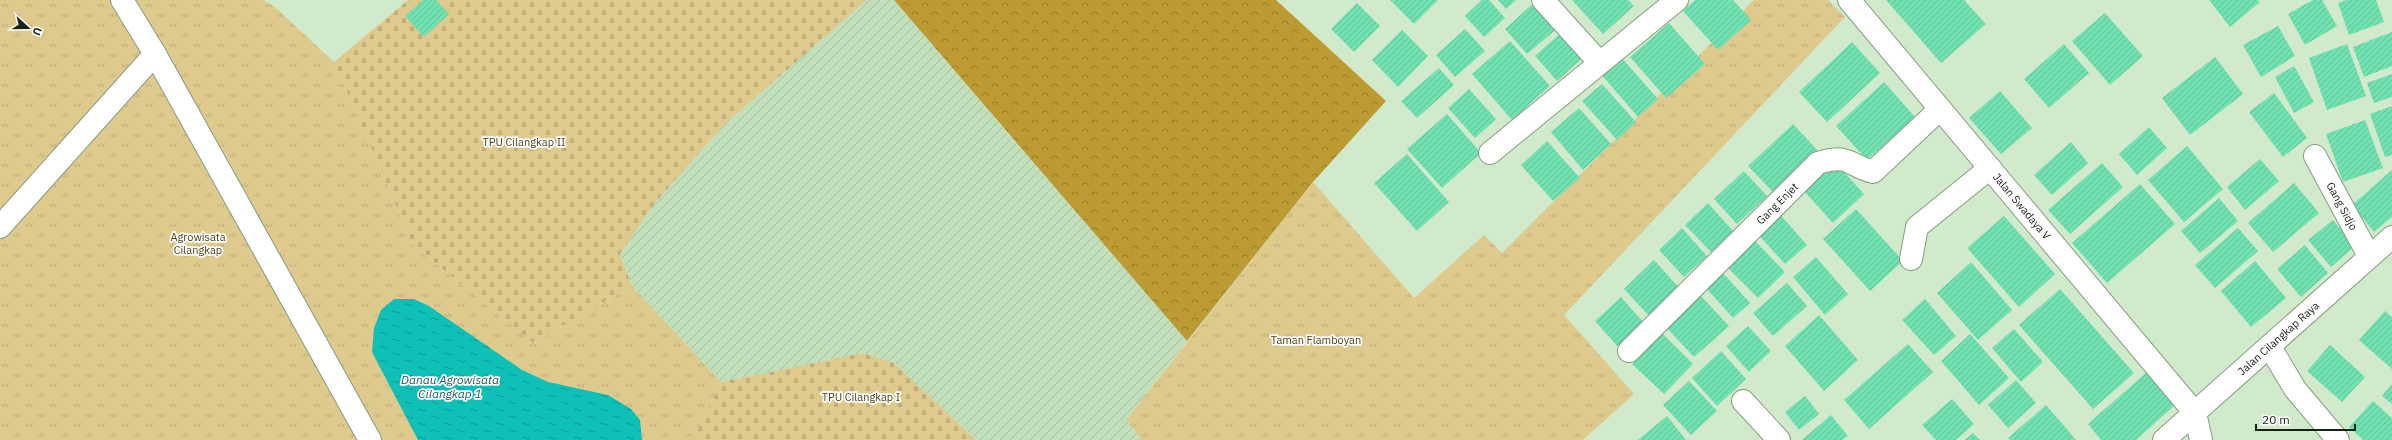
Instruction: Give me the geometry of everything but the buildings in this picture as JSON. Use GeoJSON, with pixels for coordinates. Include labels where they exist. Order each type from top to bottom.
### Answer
{"type":"FeatureCollection","features":[{"type":"Feature","properties":{"kind":"street"},"geometry":{"type":"LineString","coordinates":[[122,0],[155,54],[370,440]]}},
{"type":"Feature","properties":{"kind":"street"},"geometry":{"type":"LineString","coordinates":[[1543,0],[1599,62]]}},
{"type":"Feature","properties":{"kind":"street"},"geometry":{"type":"LineString","coordinates":[[1490,153],[1599,62],[1677,0]]}},
{"type":"Feature","properties":{"kind":"street","name":"Jalan Swadaya V"},"geometry":{"type":"LineString","coordinates":[[1849,0],[2195,413]]}},
{"type":"Feature","properties":{"kind":"street"},"geometry":{"type":"LineString","coordinates":[[0,228],[155,54]]}},
{"type":"Feature","properties":{"kind":"street","name":"Gang Enjet"},"geometry":{"type":"LineString","coordinates":[[1629,351],[1818,163],[1830,159],[1842,159],[1872,172],[1940,109]]}},
{"type":"Feature","properties":{"kind":"street","name":"Gang Sidjo"},"geometry":{"type":"LineString","coordinates":[[2315,156],[2369,256]]}},
{"type":"Feature","properties":{"kind":"street"},"geometry":{"type":"LineString","coordinates":[[1911,259],[1917,227],[1990,168]]}},
{"type":"Feature","properties":{"kind":"street","name":"Jalan Cilangkap Raya"},"geometry":{"type":"LineString","coordinates":[[2164,440],[2392,237]]}},
{"type":"Feature","properties":{"kind":"street"},"geometry":{"type":"LineString","coordinates":[[2270,347],[2295,389],[2338,440]]}},
{"type":"Feature","properties":{"kind":"street"},"geometry":{"type":"LineString","coordinates":[[1743,401],[1779,440]]}},
{"type":"Feature","properties":{"kind":"street"},"geometry":{"type":"LineString","coordinates":[[2195,413],[2200,440]]}},
{"type":"Feature","properties":{"kind":"shaded area"},"geometry":{"type":"Polygon","coordinates":[[[867,0],[894,0],[1187,341],[1126,420],[1142,440],[976,440],[894,363],[863,353],[721,382],[632,286],[620,254],[655,203],[724,125],[867,0]]]}},
{"type":"Feature","properties":{"kind":"green space","name":"Agrowisata Cilangkap"},"geometry":{"type":"Polygon","coordinates":[[[0,0],[264,0],[276,8],[334,62],[413,245],[533,343],[632,286],[721,382],[692,440],[0,440],[0,0]]]}},
{"type":"Feature","properties":{"kind":"green space","name":"TPU Cilangkap II"},"geometry":{"type":"Polygon","coordinates":[[[408,0],[867,0],[724,125],[655,203],[620,254],[632,286],[533,343],[413,245],[334,62],[408,0]]]}},
{"type":"Feature","properties":{"kind":"green space"},"geometry":{"type":"Polygon","coordinates":[[[894,0],[1276,0],[1386,101],[1313,182],[1187,341],[894,0]]]}},
{"type":"Feature","properties":{"kind":"green space","name":"Taman Flamboyan"},"geometry":{"type":"Polygon","coordinates":[[[1754,0],[1828,0],[1845,17],[1564,315],[1634,394],[1583,440],[1142,440],[1126,420],[1313,182],[1414,298],[1484,235],[1502,253],[1754,0]]]}},
{"type":"Feature","properties":{"kind":"green space","name":"TPU Cilangkap I"},"geometry":{"type":"Polygon","coordinates":[[[863,353],[894,363],[976,440],[692,440],[721,382],[863,353]]]}},
{"type":"Feature","properties":{"kind":"water","name":"Danau Agrowisata Cilangkap 1"},"geometry":{"type":"Polygon","coordinates":[[[394,299],[414,299],[429,306],[522,370],[548,382],[608,395],[631,409],[640,420],[642,440],[418,440],[372,352],[374,328],[381,310],[394,299]]]}}]}
